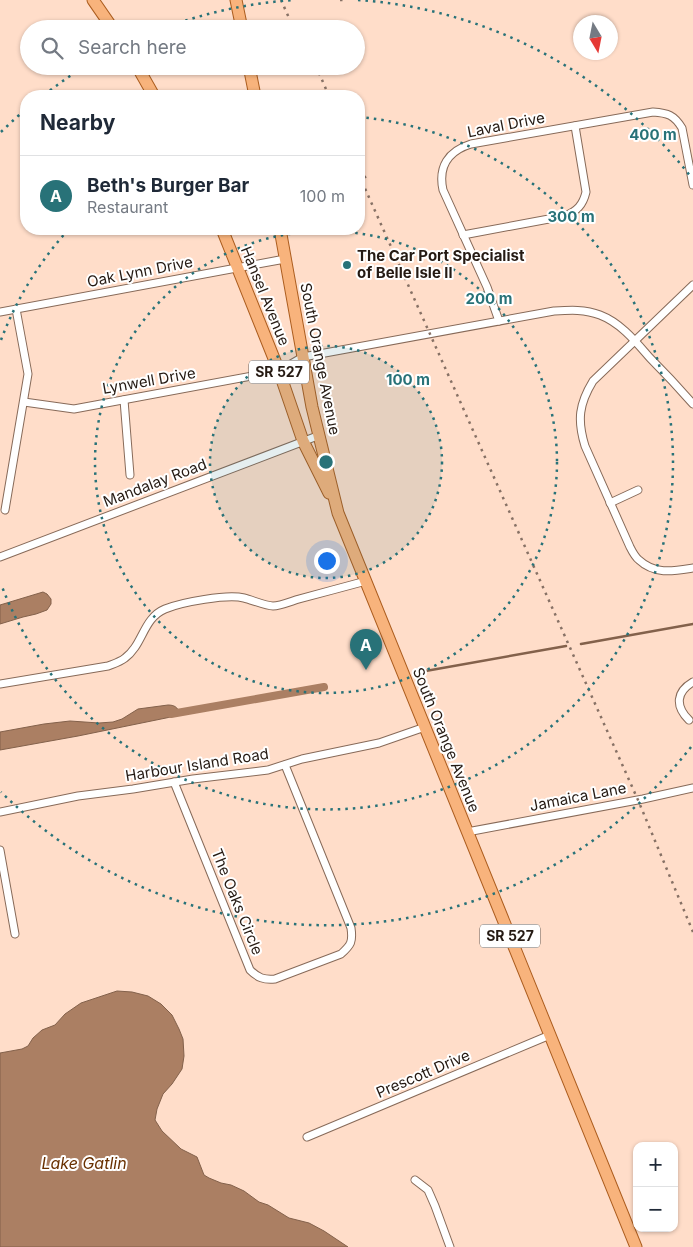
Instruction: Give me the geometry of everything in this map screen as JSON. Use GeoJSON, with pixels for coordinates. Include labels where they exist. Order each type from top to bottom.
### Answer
{"type":"FeatureCollection","features":[{"type":"Feature","properties":{"kind":"main road"},"geometry":{"type":"LineString","coordinates":[[93,0],[107,20]]}},
{"type":"Feature","properties":{"kind":"main road"},"geometry":{"type":"LineString","coordinates":[[236,0],[240,20]]}},
{"type":"Feature","properties":{"kind":"main road"},"geometry":{"type":"LineString","coordinates":[[142,75],[151,90]]}},
{"type":"Feature","properties":{"kind":"main road"},"geometry":{"type":"LineString","coordinates":[[252,75],[254,90]]}},
{"type":"Feature","properties":{"kind":"main road","name":"Hansel Avenue"},"geometry":{"type":"LineString","coordinates":[[224,235],[279,371],[303,441],[338,514]]}},
{"type":"Feature","properties":{"kind":"main road","name":"South Orange Avenue"},"geometry":{"type":"LineString","coordinates":[[281,235],[312,407],[338,514],[636,1247]]}},
{"type":"Feature","properties":{"kind":"street","name":"Laval Drive"},"geometry":{"type":"LineString","coordinates":[[499,320],[487,287],[443,190],[441,181],[443,169],[448,159],[461,147],[654,112],[665,112],[678,120],[682,128],[693,185]]}},
{"type":"Feature","properties":{"kind":"street"},"geometry":{"type":"LineString","coordinates":[[464,235],[565,216],[581,206],[586,192],[575,126]]}},
{"type":"Feature","properties":{"kind":"street","name":"Oak Lynn Drive"},"geometry":{"type":"LineString","coordinates":[[0,312],[285,259]]}},
{"type":"Feature","properties":{"kind":"street"},"geometry":{"type":"LineString","coordinates":[[693,285],[593,381],[585,394],[581,407],[581,427],[585,446],[637,559],[648,567],[661,571],[693,568]]}},
{"type":"Feature","properties":{"kind":"street"},"geometry":{"type":"LineString","coordinates":[[5,510],[28,374],[16,309]]}},
{"type":"Feature","properties":{"kind":"street","name":"Lynwell Drive"},"geometry":{"type":"LineString","coordinates":[[24,402],[74,409],[279,371],[303,357],[499,320],[571,310],[601,315],[614,322],[635,341],[693,404]]}},
{"type":"Feature","properties":{"kind":"street"},"geometry":{"type":"LineString","coordinates":[[124,400],[130,475]]}},
{"type":"Feature","properties":{"kind":"street","name":"Mandalay Road"},"geometry":{"type":"LineString","coordinates":[[0,558],[320,435]]}},
{"type":"Feature","properties":{"kind":"street"},"geometry":{"type":"LineString","coordinates":[[610,502],[638,490]]}},
{"type":"Feature","properties":{"kind":"street"},"geometry":{"type":"LineString","coordinates":[[0,684],[108,666],[118,662],[132,652],[148,622],[156,614],[164,609],[184,603],[229,596],[243,597],[273,606],[366,581]]}},
{"type":"Feature","properties":{"kind":"street"},"geometry":{"type":"LineString","coordinates":[[689,720],[682,714],[680,698],[684,687],[693,682]]}},
{"type":"Feature","properties":{"kind":"street","name":"Harbour Island Road"},"geometry":{"type":"LineString","coordinates":[[0,812],[78,796],[268,770],[302,759],[379,743],[425,727]]}},
{"type":"Feature","properties":{"kind":"street","name":"The Oaks Circle"},"geometry":{"type":"LineString","coordinates":[[174,782],[250,970],[256,976],[265,980],[275,980],[341,954],[349,947],[353,938],[351,928],[284,765]]}},
{"type":"Feature","properties":{"kind":"street","name":"Jamaica Lane"},"geometry":{"type":"LineString","coordinates":[[467,832],[693,788]]}},
{"type":"Feature","properties":{"kind":"street"},"geometry":{"type":"LineString","coordinates":[[0,850],[15,934]]}},
{"type":"Feature","properties":{"kind":"street","name":"Prescott Drive"},"geometry":{"type":"LineString","coordinates":[[306,1137],[550,1035]]}},
{"type":"Feature","properties":{"kind":"street"},"geometry":{"type":"LineString","coordinates":[[415,1180],[428,1190],[450,1247]]}},
{"type":"Feature","properties":{"kind":"water"},"geometry":{"type":"Polygon","coordinates":[[[43,592],[51,599],[51,604],[47,610],[0,624],[0,605],[43,592]]]}},
{"type":"Feature","properties":{"kind":"water"},"geometry":{"type":"Polygon","coordinates":[[[168,705],[178,709],[179,713],[166,718],[0,750],[0,732],[70,721],[113,722],[138,709],[168,705]]]}},
{"type":"Feature","properties":{"kind":"water","name":"Lake Gatlin"},"geometry":{"type":"Polygon","coordinates":[[[117,991],[148,996],[161,1004],[172,1015],[183,1039],[184,1056],[182,1069],[163,1094],[157,1109],[155,1120],[162,1131],[181,1149],[197,1157],[204,1175],[244,1191],[259,1202],[268,1205],[289,1218],[309,1223],[348,1247],[0,1247],[0,1053],[28,1046],[33,1038],[42,1030],[55,1025],[65,1014],[81,1003],[117,991]]]}},
{"type":"Feature","properties":{"kind":"waterway"},"geometry":{"type":"LineString","coordinates":[[581,644],[693,624]]}},
{"type":"Feature","properties":{"kind":"waterway"},"geometry":{"type":"LineString","coordinates":[[420,672],[566,646]]}},
{"type":"Feature","properties":{"kind":"waterway"},"geometry":{"type":"LineString","coordinates":[[171,714],[324,687]]}},
{"type":"Feature","properties":{"kind":"railway"},"geometry":{"type":"LineString","coordinates":[[281,0],[290,20]]}},
{"type":"Feature","properties":{"kind":"railway"},"geometry":{"type":"LineString","coordinates":[[340,0],[346,0]]}},
{"type":"Feature","properties":{"kind":"railway"},"geometry":{"type":"LineString","coordinates":[[320,75],[326,90]]}},
{"type":"Feature","properties":{"kind":"railway"},"geometry":{"type":"LineString","coordinates":[[365,177],[367,182]]}},
{"type":"Feature","properties":{"kind":"railway"},"geometry":{"type":"LineString","coordinates":[[365,188],[638,800],[693,932]]}},
{"type":"Feature","properties":{"kind":"place","name":"The Car Port Specialist of Belle Isle ll"},"geometry":{"type":"Point","coordinates":[347,265]}},
{"type":"Feature","properties":{"kind":"place","name":"Beth's Burger Bar"},"geometry":{"type":"Point","coordinates":[366,670]}}]}
